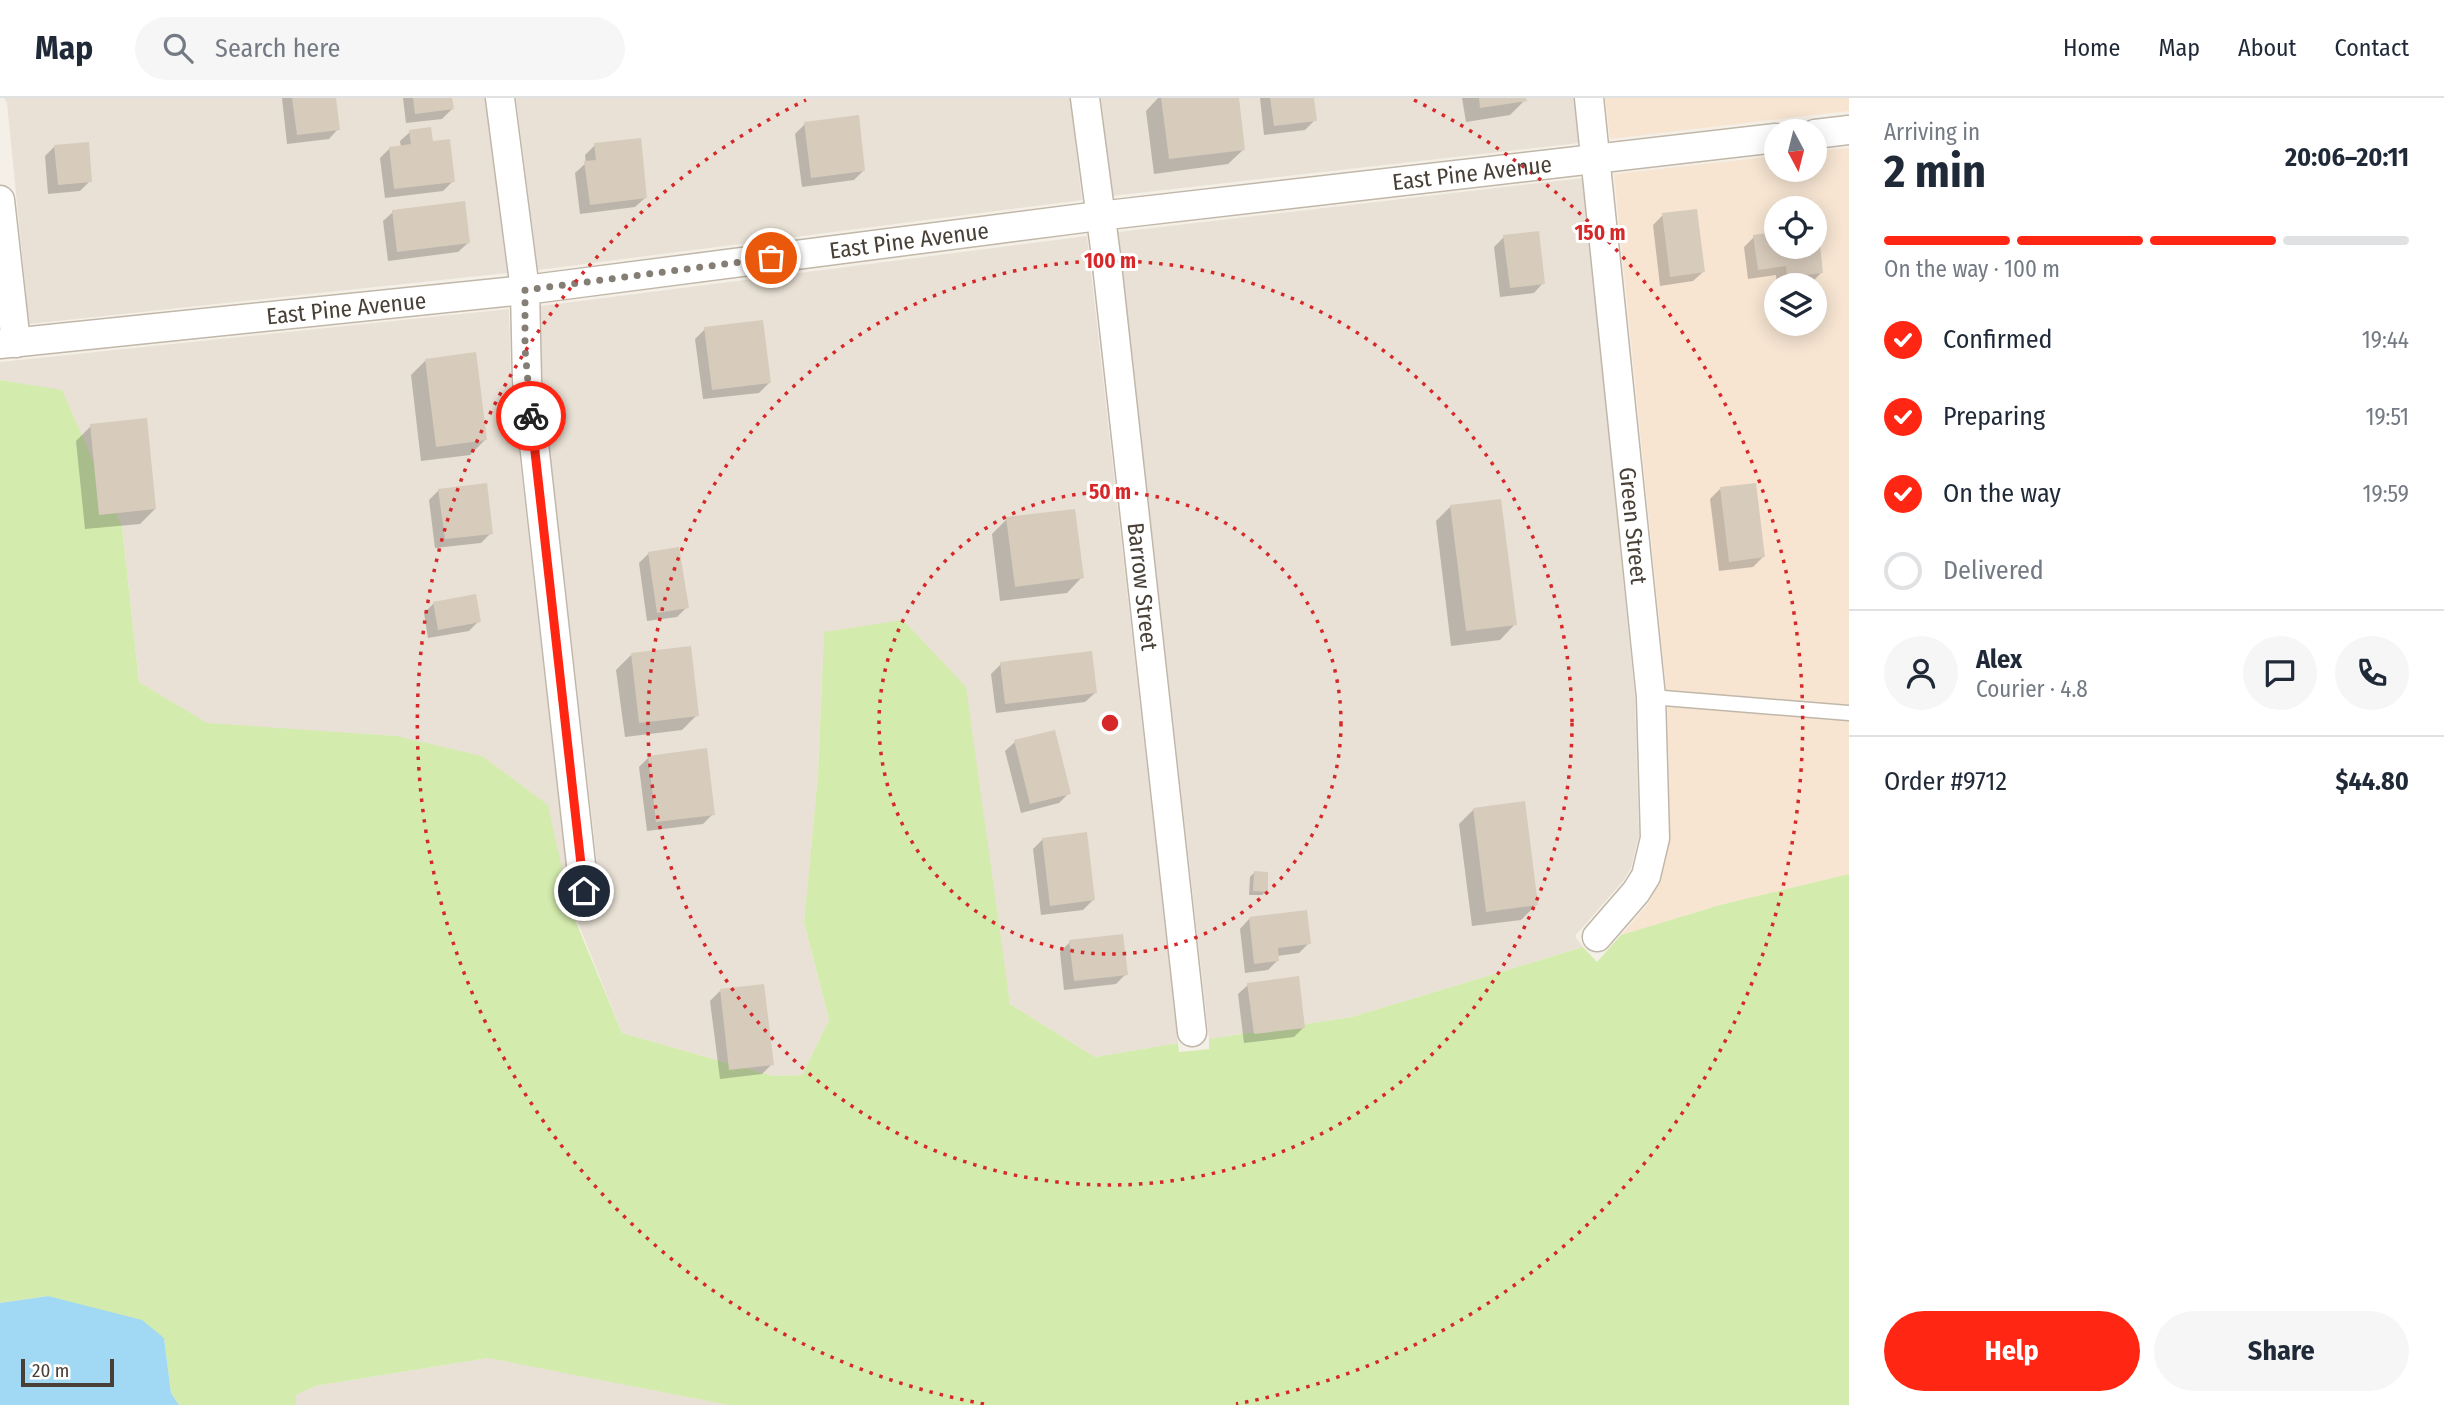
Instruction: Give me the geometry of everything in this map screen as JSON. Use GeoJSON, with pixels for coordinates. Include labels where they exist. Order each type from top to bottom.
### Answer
{"type":"FeatureCollection","features":[{"type":"Feature","properties":{"kind":"street"},"geometry":{"type":"LineString","coordinates":[[500,98],[525,290],[527,381],[584,891]]}},
{"type":"Feature","properties":{"kind":"street","name":"Barrow Street"},"geometry":{"type":"LineString","coordinates":[[1085,98],[1099,216],[1107,256],[1192,1032]]}},
{"type":"Feature","properties":{"kind":"street","name":"Green Street"},"geometry":{"type":"LineString","coordinates":[[1589,98],[1651,697],[1655,838],[1646,876],[1636,892],[1597,937]]}},
{"type":"Feature","properties":{"kind":"street"},"geometry":{"type":"LineString","coordinates":[[1827,133],[1849,130]]}},
{"type":"Feature","properties":{"kind":"street","name":"East Pine Avenue"},"geometry":{"type":"LineString","coordinates":[[8,343],[525,290],[1099,216],[1764,139]]}},
{"type":"Feature","properties":{"kind":"street"},"geometry":{"type":"LineString","coordinates":[[0,200],[8,343]]}},
{"type":"Feature","properties":{"kind":"lane"},"geometry":{"type":"LineString","coordinates":[[1651,697],[1849,713]]}},
{"type":"Feature","properties":{"kind":"shaded area"},"geometry":{"type":"Polygon","coordinates":[[[4,98],[485,98],[507,273],[29,324],[7,103],[4,98]]]}},
{"type":"Feature","properties":{"kind":"shaded area"},"geometry":{"type":"Polygon","coordinates":[[[516,98],[1070,98],[1082,200],[538,270],[516,98]]]}},
{"type":"Feature","properties":{"kind":"shaded area"},"geometry":{"type":"Polygon","coordinates":[[[1101,98],[1574,98],[1579,143],[1112,196],[1101,98]]]}},
{"type":"Feature","properties":{"kind":"shaded area"},"geometry":{"type":"Polygon","coordinates":[[[1605,98],[1849,98],[1849,111],[1610,139],[1605,98]]]}},
{"type":"Feature","properties":{"kind":"shaded area"},"geometry":{"type":"Polygon","coordinates":[[[1849,148],[1849,874],[1720,905],[1621,935],[1647,905],[1660,881],[1670,838],[1667,698],[1614,174],[1764,157],[1764,182],[1827,182],[1827,150],[1849,148]]]}},
{"type":"Feature","properties":{"kind":"shaded area"},"geometry":{"type":"Polygon","coordinates":[[[1583,178],[1635,698],[1639,836],[1631,868],[1624,880],[1575,936],[1583,947],[1352,1017],[1209,1039],[1118,232],[1583,178]]]}},
{"type":"Feature","properties":{"kind":"shaded area"},"geometry":{"type":"Polygon","coordinates":[[[1087,236],[1178,1043],[1095,1057],[1010,1004],[987,852],[824,632],[818,775],[804,922],[829,1020],[802,1075],[773,1076],[622,1033],[573,910],[602,907],[542,379],[541,306],[1087,236]]]}},
{"type":"Feature","properties":{"kind":"shaded area"},"geometry":{"type":"Polygon","coordinates":[[[509,309],[511,382],[570,901],[567,894],[396,736],[207,724],[139,682],[122,526],[62,391],[0,380],[0,362],[509,309]]]}},
{"type":"Feature","properties":{"kind":"shaded area"},"geometry":{"type":"Polygon","coordinates":[[[488,1358],[729,1405],[296,1405],[296,1395],[315,1386],[488,1358]]]}},
{"type":"Feature","properties":{"kind":"green space"},"geometry":{"type":"Polygon","coordinates":[[[0,380],[62,390],[122,526],[139,682],[207,723],[396,736],[482,756],[548,805],[571,910],[622,1033],[773,1076],[802,1075],[829,1020],[804,922],[818,775],[824,632],[903,620],[966,687],[1010,1004],[1095,1057],[1178,1043],[1179,1052],[1209,1049],[1209,1039],[1352,1017],[1583,947],[1597,962],[1621,935],[1720,905],[1849,874],[1849,1405],[729,1405],[488,1358],[315,1386],[296,1395],[296,1405],[179,1405],[171,1393],[164,1338],[48,1296],[0,1303],[0,380]]]}},
{"type":"Feature","properties":{"kind":"water"},"geometry":{"type":"Polygon","coordinates":[[[48,1296],[142,1320],[164,1338],[171,1393],[179,1405],[0,1405],[0,1303],[48,1296]]]}},
{"type":"Feature","properties":{"kind":"building"},"geometry":{"type":"Polygon","coordinates":[[[292,98],[336,98],[340,130],[297,135],[292,98]]]}},
{"type":"Feature","properties":{"kind":"building"},"geometry":{"type":"Polygon","coordinates":[[[413,98],[452,98],[454,109],[415,114],[413,98]]]}},
{"type":"Feature","properties":{"kind":"building"},"geometry":{"type":"Polygon","coordinates":[[[1161,98],[1239,98],[1245,150],[1169,159],[1161,98]]]}},
{"type":"Feature","properties":{"kind":"building"},"geometry":{"type":"Polygon","coordinates":[[[1270,98],[1314,98],[1317,121],[1274,126],[1270,98]]]}},
{"type":"Feature","properties":{"kind":"building"},"geometry":{"type":"Polygon","coordinates":[[[1479,98],[1526,98],[1527,101],[1480,108],[1479,98]]]}},
{"type":"Feature","properties":{"kind":"building"},"geometry":{"type":"Polygon","coordinates":[[[859,115],[865,171],[811,178],[804,122],[859,115]]]}},
{"type":"Feature","properties":{"kind":"building"},"geometry":{"type":"Polygon","coordinates":[[[431,127],[433,141],[450,139],[455,182],[394,189],[389,147],[411,144],[409,130],[431,127]]]}},
{"type":"Feature","properties":{"kind":"building"},"geometry":{"type":"Polygon","coordinates":[[[641,138],[647,198],[590,205],[584,161],[596,160],[594,143],[641,138]]]}},
{"type":"Feature","properties":{"kind":"building"},"geometry":{"type":"Polygon","coordinates":[[[89,142],[92,182],[58,185],[54,145],[89,142]]]}},
{"type":"Feature","properties":{"kind":"building"},"geometry":{"type":"Polygon","coordinates":[[[465,201],[470,243],[397,252],[392,210],[465,201]]]}},
{"type":"Feature","properties":{"kind":"building"},"geometry":{"type":"Polygon","coordinates":[[[1697,209],[1705,272],[1670,277],[1662,213],[1697,209]]]}},
{"type":"Feature","properties":{"kind":"building"},"geometry":{"type":"Polygon","coordinates":[[[1539,231],[1545,284],[1510,288],[1503,235],[1539,231]]]}},
{"type":"Feature","properties":{"kind":"building"},"geometry":{"type":"Polygon","coordinates":[[[1764,234],[1764,259],[1821,259],[1823,273],[1787,273],[1786,266],[1758,270],[1753,235],[1764,234]]]}},
{"type":"Feature","properties":{"kind":"building"},"geometry":{"type":"Polygon","coordinates":[[[763,320],[771,383],[712,390],[704,327],[763,320]]]}},
{"type":"Feature","properties":{"kind":"building"},"geometry":{"type":"Polygon","coordinates":[[[476,352],[487,440],[436,447],[425,359],[476,352]]]}},
{"type":"Feature","properties":{"kind":"building"},"geometry":{"type":"Polygon","coordinates":[[[147,418],[156,509],[99,515],[90,424],[147,418]]]}},
{"type":"Feature","properties":{"kind":"building"},"geometry":{"type":"Polygon","coordinates":[[[487,483],[493,534],[445,539],[438,489],[487,483]]]}},
{"type":"Feature","properties":{"kind":"building"},"geometry":{"type":"Polygon","coordinates":[[[1756,483],[1765,557],[1729,562],[1720,487],[1756,483]]]}},
{"type":"Feature","properties":{"kind":"building"},"geometry":{"type":"Polygon","coordinates":[[[1501,499],[1517,625],[1466,631],[1450,505],[1501,499]]]}},
{"type":"Feature","properties":{"kind":"building"},"geometry":{"type":"Polygon","coordinates":[[[1075,509],[1084,578],[1015,587],[1006,517],[1075,509]]]}},
{"type":"Feature","properties":{"kind":"building"},"geometry":{"type":"Polygon","coordinates":[[[679,547],[689,608],[657,613],[648,552],[679,547]]]}},
{"type":"Feature","properties":{"kind":"building"},"geometry":{"type":"Polygon","coordinates":[[[476,594],[481,622],[438,630],[433,602],[476,594]]]}},
{"type":"Feature","properties":{"kind":"building"},"geometry":{"type":"Polygon","coordinates":[[[691,646],[699,716],[639,723],[631,653],[691,646]]]}},
{"type":"Feature","properties":{"kind":"building"},"geometry":{"type":"Polygon","coordinates":[[[1092,651],[1097,693],[1005,704],[1000,662],[1092,651]]]}},
{"type":"Feature","properties":{"kind":"building"},"geometry":{"type":"Polygon","coordinates":[[[1055,730],[1071,794],[1030,804],[1014,740],[1055,730]]]}},
{"type":"Feature","properties":{"kind":"building"},"geometry":{"type":"Polygon","coordinates":[[[707,748],[715,815],[656,822],[648,756],[707,748]]]}},
{"type":"Feature","properties":{"kind":"building"},"geometry":{"type":"Polygon","coordinates":[[[1525,801],[1538,905],[1486,912],[1473,808],[1525,801]]]}},
{"type":"Feature","properties":{"kind":"building"},"geometry":{"type":"Polygon","coordinates":[[[1087,832],[1095,900],[1050,906],[1042,838],[1087,832]]]}},
{"type":"Feature","properties":{"kind":"building"},"geometry":{"type":"Polygon","coordinates":[[[1254,871],[1268,872],[1268,892],[1253,891],[1254,871]]]}},
{"type":"Feature","properties":{"kind":"building"},"geometry":{"type":"Polygon","coordinates":[[[1307,910],[1311,944],[1278,948],[1279,961],[1254,964],[1249,917],[1307,910]]]}},
{"type":"Feature","properties":{"kind":"building"},"geometry":{"type":"Polygon","coordinates":[[[1123,934],[1128,975],[1074,981],[1069,940],[1123,934]]]}},
{"type":"Feature","properties":{"kind":"building"},"geometry":{"type":"Polygon","coordinates":[[[1299,976],[1305,1028],[1254,1034],[1247,983],[1299,976]]]}},
{"type":"Feature","properties":{"kind":"building"},"geometry":{"type":"Polygon","coordinates":[[[764,984],[774,1065],[729,1070],[720,989],[764,984]]]}},
{"type":"Feature","properties":{"kind":"way so far"},"geometry":{"type":"LineString","coordinates":[[531,416],[525,349],[525,290],[771,258]]}},
{"type":"Feature","properties":{"kind":"route"},"geometry":{"type":"LineString","coordinates":[[531,416],[584,891]]}}]}
